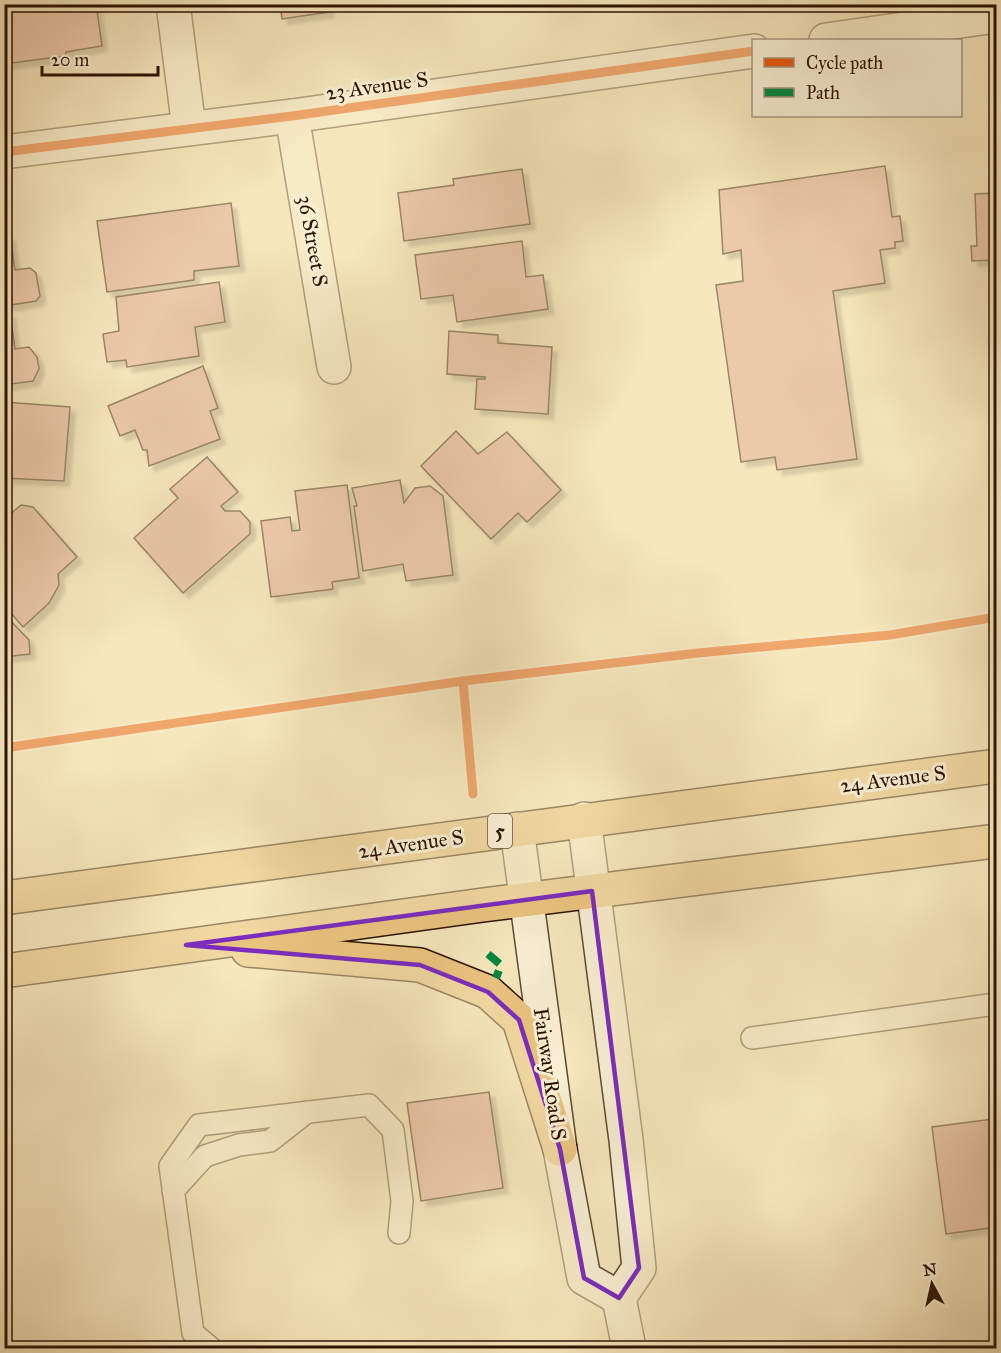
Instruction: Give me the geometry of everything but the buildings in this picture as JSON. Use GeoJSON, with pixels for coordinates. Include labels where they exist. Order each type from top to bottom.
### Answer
{"type":"FeatureCollection","features":[{"type":"Feature","properties":{"kind":"main road","name":"24 Avenue S"},"geometry":{"type":"LineString","coordinates":[[4,898],[584,819],[996,766]]}},
{"type":"Feature","properties":{"kind":"main road"},"geometry":{"type":"LineString","coordinates":[[4,971],[592,891],[996,841]]}},
{"type":"Feature","properties":{"kind":"main road"},"geometry":{"type":"LineString","coordinates":[[186,945],[420,965],[488,992],[519,1020],[560,1149]]}},
{"type":"Feature","properties":{"kind":"street"},"geometry":{"type":"LineString","coordinates":[[173,4],[189,128]]}},
{"type":"Feature","properties":{"kind":"street"},"geometry":{"type":"LineString","coordinates":[[833,39],[996,16]]}},
{"type":"Feature","properties":{"kind":"street","name":"23 Avenue S"},"geometry":{"type":"LineString","coordinates":[[4,152],[292,116],[752,51]]}},
{"type":"Feature","properties":{"kind":"street","name":"36 Street S"},"geometry":{"type":"LineString","coordinates":[[292,116],[334,367]]}},
{"type":"Feature","properties":{"kind":"street"},"geometry":{"type":"LineString","coordinates":[[584,819],[626,1140],[639,1268],[619,1298],[629,1348]]}},
{"type":"Feature","properties":{"kind":"street","name":"Fairway Road S"},"geometry":{"type":"LineString","coordinates":[[517,829],[560,1149],[584,1278],[619,1298]]}},
{"type":"Feature","properties":{"kind":"lane"},"geometry":{"type":"LineString","coordinates":[[752,1038],[996,1004]]}},
{"type":"Feature","properties":{"kind":"lane"},"geometry":{"type":"LineString","coordinates":[[211,1348],[193,1333],[170,1166],[199,1125],[369,1105],[393,1130],[402,1201],[399,1233]]}},
{"type":"Feature","properties":{"kind":"lane"},"geometry":{"type":"LineString","coordinates":[[173,1191],[205,1156],[239,1145],[270,1141],[307,1112]]}},
{"type":"Feature","properties":{"kind":"highlighted area"},"geometry":{"type":"Polygon","coordinates":[[[592,891],[639,1268],[619,1298],[584,1278],[560,1149],[519,1020],[488,992],[420,965],[186,945],[592,891]]]}},
{"type":"Feature","properties":{"kind":"marked path"},"geometry":{"type":"LineString","coordinates":[[488,954],[501,965],[496,978]]}},
{"type":"Feature","properties":{"kind":"cycle path"},"geometry":{"type":"LineString","coordinates":[[4,152],[292,116],[752,51]]}},
{"type":"Feature","properties":{"kind":"cycle path"},"geometry":{"type":"LineString","coordinates":[[4,748],[463,681],[698,653],[890,635],[996,617]]}},
{"type":"Feature","properties":{"kind":"cycle path"},"geometry":{"type":"LineString","coordinates":[[463,681],[473,794]]}}]}
